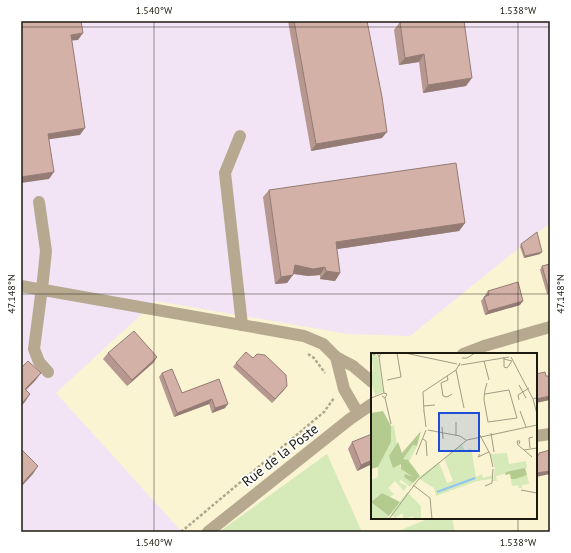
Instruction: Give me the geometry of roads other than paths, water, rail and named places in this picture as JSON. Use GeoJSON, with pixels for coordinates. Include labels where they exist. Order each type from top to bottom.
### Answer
{"type":"FeatureCollection","features":[{"type":"Feature","properties":{"kind":"street"},"geometry":{"type":"LineString","coordinates":[[240,136],[225,173],[242,325]]}},
{"type":"Feature","properties":{"kind":"street"},"geometry":{"type":"LineString","coordinates":[[38,202],[46,251],[34,349],[38,362],[48,372]]}},
{"type":"Feature","properties":{"kind":"street"},"geometry":{"type":"LineString","coordinates":[[21,286],[314,339],[323,344],[336,357],[353,366],[371,381]]}},
{"type":"Feature","properties":{"kind":"street"},"geometry":{"type":"LineString","coordinates":[[466,353],[491,344],[550,328]]}},
{"type":"Feature","properties":{"kind":"street"},"geometry":{"type":"LineString","coordinates":[[336,357],[344,389],[358,413]]}},
{"type":"Feature","properties":{"kind":"street","name":"Rue de la Poste"},"geometry":{"type":"LineString","coordinates":[[208,532],[358,413],[371,405]]}},
{"type":"Feature","properties":{"kind":"street"},"geometry":{"type":"LineString","coordinates":[[537,436],[550,434]]}}]}
